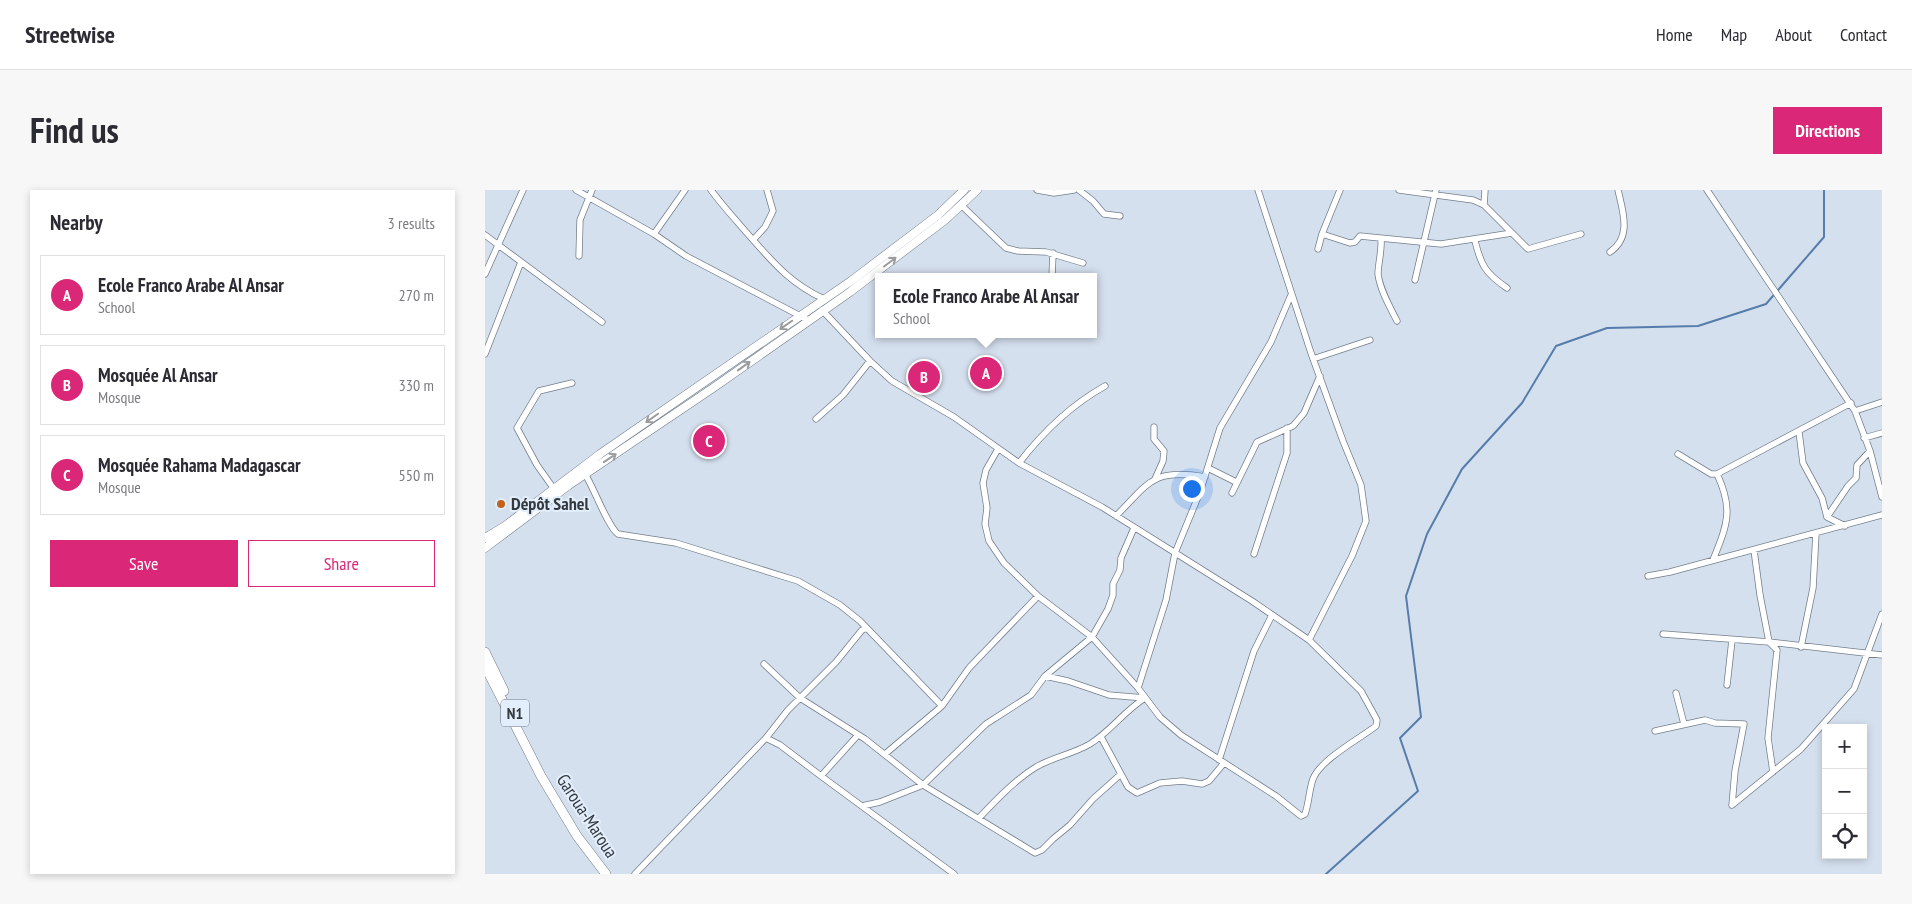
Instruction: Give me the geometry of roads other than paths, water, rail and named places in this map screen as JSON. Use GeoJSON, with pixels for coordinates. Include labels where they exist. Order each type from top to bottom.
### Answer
{"type":"FeatureCollection","features":[{"type":"Feature","properties":{"kind":"highway","name":"Garoua-Maroua"},"geometry":{"type":"LineString","coordinates":[[485,652],[533,752],[541,776]]}},
{"type":"Feature","properties":{"kind":"highway","name":"Garoua-Maroua"},"geometry":{"type":"LineString","coordinates":[[485,666],[541,776],[577,836],[606,874]]}},
{"type":"Feature","properties":{"kind":"main road"},"geometry":{"type":"LineString","coordinates":[[485,538],[505,526],[600,454],[824,299],[931,220],[963,190]]}},
{"type":"Feature","properties":{"kind":"main road"},"geometry":{"type":"LineString","coordinates":[[485,548],[585,474],[713,388],[822,310],[945,220],[977,190]]}},
{"type":"Feature","properties":{"kind":"street"},"geometry":{"type":"LineString","coordinates":[[485,274],[523,190]]}},
{"type":"Feature","properties":{"kind":"street"},"geometry":{"type":"LineString","coordinates":[[576,190],[654,234],[685,256],[808,320]]}},
{"type":"Feature","properties":{"kind":"street"},"geometry":{"type":"LineString","coordinates":[[579,256],[580,220],[592,190]]}},
{"type":"Feature","properties":{"kind":"street"},"geometry":{"type":"LineString","coordinates":[[654,234],[685,190]]}},
{"type":"Feature","properties":{"kind":"street"},"geometry":{"type":"LineString","coordinates":[[711,190],[726,211],[785,276],[806,292],[824,299]]}},
{"type":"Feature","properties":{"kind":"street"},"geometry":{"type":"LineString","coordinates":[[753,240],[765,228],[773,211],[767,190]]}},
{"type":"Feature","properties":{"kind":"street"},"geometry":{"type":"LineString","coordinates":[[1037,190],[1054,193],[1074,190]]}},
{"type":"Feature","properties":{"kind":"street"},"geometry":{"type":"LineString","coordinates":[[1079,190],[1093,201],[1104,214],[1120,216]]}},
{"type":"Feature","properties":{"kind":"street"},"geometry":{"type":"LineString","coordinates":[[1258,190],[1313,359],[1361,485],[1366,521],[1352,556],[1309,640]]}},
{"type":"Feature","properties":{"kind":"street"},"geometry":{"type":"LineString","coordinates":[[1318,249],[1321,234],[1340,190]]}},
{"type":"Feature","properties":{"kind":"street"},"geometry":{"type":"LineString","coordinates":[[1399,190],[1435,193],[1473,200],[1484,205],[1530,249],[1581,234]]}},
{"type":"Feature","properties":{"kind":"street"},"geometry":{"type":"LineString","coordinates":[[1484,205],[1485,190]]}},
{"type":"Feature","properties":{"kind":"street"},"geometry":{"type":"LineString","coordinates":[[1610,252],[1620,243],[1624,233],[1624,219],[1618,190]]}},
{"type":"Feature","properties":{"kind":"street"},"geometry":{"type":"LineString","coordinates":[[1707,190],[1851,404],[1879,476],[1882,497]]}},
{"type":"Feature","properties":{"kind":"street"},"geometry":{"type":"LineString","coordinates":[[1415,280],[1435,193]]}},
{"type":"Feature","properties":{"kind":"street"},"geometry":{"type":"LineString","coordinates":[[961,205],[1006,248],[1053,253],[1083,263]]}},
{"type":"Feature","properties":{"kind":"street"},"geometry":{"type":"LineString","coordinates":[[1321,234],[1350,242],[1355,242],[1360,236],[1423,244],[1475,240],[1512,233]]}},
{"type":"Feature","properties":{"kind":"street"},"geometry":{"type":"LineString","coordinates":[[485,234],[602,322]]}},
{"type":"Feature","properties":{"kind":"street"},"geometry":{"type":"LineString","coordinates":[[1381,238],[1382,254],[1378,273],[1383,292],[1397,321]]}},
{"type":"Feature","properties":{"kind":"street"},"geometry":{"type":"LineString","coordinates":[[1475,240],[1481,264],[1491,277],[1507,288]]}},
{"type":"Feature","properties":{"kind":"street"},"geometry":{"type":"LineString","coordinates":[[1052,273],[1053,253]]}},
{"type":"Feature","properties":{"kind":"street"},"geometry":{"type":"LineString","coordinates":[[485,354],[521,262]]}},
{"type":"Feature","properties":{"kind":"street"},"geometry":{"type":"LineString","coordinates":[[1138,688],[1166,600],[1175,553],[1205,477],[1221,428],[1271,342],[1291,295]]}},
{"type":"Feature","properties":{"kind":"street"},"geometry":{"type":"LineString","coordinates":[[822,310],[870,361],[892,381],[954,417],[998,448],[1019,463],[1116,516],[1272,615],[1309,640],[1361,691],[1377,720],[1376,726],[1336,754],[1318,770],[1313,777],[1310,800],[1303,816],[1181,735],[1160,717],[1138,688],[1092,637],[1038,596],[1004,563],[989,541],[985,524],[987,508],[983,483],[986,470],[998,448]]}},
{"type":"Feature","properties":{"kind":"street"},"geometry":{"type":"LineString","coordinates":[[1313,359],[1370,340]]}},
{"type":"Feature","properties":{"kind":"street"},"geometry":{"type":"LineString","coordinates":[[816,419],[843,396],[870,361]]}},
{"type":"Feature","properties":{"kind":"street"},"geometry":{"type":"LineString","coordinates":[[1232,493],[1257,442],[1293,426],[1304,413],[1320,376]]}},
{"type":"Feature","properties":{"kind":"street"},"geometry":{"type":"LineString","coordinates":[[554,489],[537,466],[517,428],[539,392],[572,383]]}},
{"type":"Feature","properties":{"kind":"street"},"geometry":{"type":"LineString","coordinates":[[1019,463],[1035,442],[1084,398],[1105,386]]}},
{"type":"Feature","properties":{"kind":"street"},"geometry":{"type":"LineString","coordinates":[[1855,412],[1882,402]]}},
{"type":"Feature","properties":{"kind":"street"},"geometry":{"type":"LineString","coordinates":[[1678,454],[1711,474],[1717,474],[1851,404]]}},
{"type":"Feature","properties":{"kind":"street"},"geometry":{"type":"LineString","coordinates":[[1153,427],[1154,439],[1163,451],[1163,461],[1155,479]]}},
{"type":"Feature","properties":{"kind":"street"},"geometry":{"type":"LineString","coordinates":[[1254,554],[1287,452],[1287,428]]}},
{"type":"Feature","properties":{"kind":"street"},"geometry":{"type":"LineString","coordinates":[[1799,432],[1803,464],[1822,498],[1827,517],[1845,526]]}},
{"type":"Feature","properties":{"kind":"street"},"geometry":{"type":"LineString","coordinates":[[1864,438],[1882,433]]}},
{"type":"Feature","properties":{"kind":"street"},"geometry":{"type":"LineString","coordinates":[[1827,517],[1831,513],[1832,507],[1839,502],[1847,486],[1856,478],[1857,465],[1870,451]]}},
{"type":"Feature","properties":{"kind":"street"},"geometry":{"type":"LineString","coordinates":[[1208,468],[1236,482]]}},
{"type":"Feature","properties":{"kind":"street"},"geometry":{"type":"LineString","coordinates":[[585,474],[596,491],[612,530],[618,534],[676,543],[798,581],[840,605],[867,628],[942,706]]}},
{"type":"Feature","properties":{"kind":"street"},"geometry":{"type":"LineString","coordinates":[[1713,560],[1727,524],[1726,494],[1717,474]]}},
{"type":"Feature","properties":{"kind":"street"},"geometry":{"type":"LineString","coordinates":[[1116,516],[1129,499],[1155,479],[1175,475],[1205,477]]}},
{"type":"Feature","properties":{"kind":"street"},"geometry":{"type":"LineString","coordinates":[[1648,576],[1816,534],[1882,514]]}},
{"type":"Feature","properties":{"kind":"street"},"geometry":{"type":"LineString","coordinates":[[862,806],[923,785],[986,724],[1031,695],[1045,676],[1092,637],[1108,609],[1113,595],[1113,584],[1121,570],[1122,552],[1135,528]]}},
{"type":"Feature","properties":{"kind":"street"},"geometry":{"type":"LineString","coordinates":[[1801,646],[1813,588],[1816,534]]}},
{"type":"Feature","properties":{"kind":"street"},"geometry":{"type":"LineString","coordinates":[[1754,550],[1769,642],[1777,650],[1768,738],[1773,772]]}},
{"type":"Feature","properties":{"kind":"street"},"geometry":{"type":"LineString","coordinates":[[885,754],[942,706],[969,668],[1038,596]]}},
{"type":"Feature","properties":{"kind":"street"},"geometry":{"type":"LineString","coordinates":[[1655,731],[1705,720],[1715,723],[1744,724],[1735,771],[1732,805],[1773,772],[1822,728],[1854,689],[1869,654],[1882,614]]}},
{"type":"Feature","properties":{"kind":"street"},"geometry":{"type":"LineString","coordinates":[[1101,737],[1128,787],[1137,794],[1160,782],[1182,781],[1202,784],[1209,781],[1221,761],[1255,651],[1272,615]]}},
{"type":"Feature","properties":{"kind":"street"},"geometry":{"type":"LineString","coordinates":[[635,874],[766,738],[800,698],[836,662],[862,630],[867,628]]}},
{"type":"Feature","properties":{"kind":"street"},"geometry":{"type":"LineString","coordinates":[[1663,634],[1769,642],[1882,655]]}},
{"type":"Feature","properties":{"kind":"street"},"geometry":{"type":"LineString","coordinates":[[1727,685],[1731,640]]}},
{"type":"Feature","properties":{"kind":"street"},"geometry":{"type":"LineString","coordinates":[[763,664],[800,698],[885,754],[923,785],[1010,839],[1038,853],[1077,819],[1093,799],[1121,774]]}},
{"type":"Feature","properties":{"kind":"street"},"geometry":{"type":"LineString","coordinates":[[1045,676],[1068,681],[1109,695],[1145,698]]}},
{"type":"Feature","properties":{"kind":"street"},"geometry":{"type":"LineString","coordinates":[[1676,693],[1684,724]]}},
{"type":"Feature","properties":{"kind":"street"},"geometry":{"type":"LineString","coordinates":[[979,818],[1000,796],[1037,767],[1088,746],[1101,737],[1131,706],[1145,698]]}},
{"type":"Feature","properties":{"kind":"street"},"geometry":{"type":"LineString","coordinates":[[821,776],[858,735]]}},
{"type":"Feature","properties":{"kind":"street"},"geometry":{"type":"LineString","coordinates":[[766,738],[780,745],[954,874]]}},
{"type":"Feature","properties":{"kind":"waterway"},"geometry":{"type":"LineString","coordinates":[[1326,874],[1418,791],[1400,738],[1421,717],[1406,596],[1427,534],[1462,469],[1522,403],[1556,346],[1607,328],[1698,326],[1766,304],[1824,237],[1824,190]]}},
{"type":"Feature","properties":{"kind":"place","name":"Ecole Franco Arabe Al Ansar"},"geometry":{"type":"Point","coordinates":[986,373]}},
{"type":"Feature","properties":{"kind":"place","name":"Mosquée Al Ansar"},"geometry":{"type":"Point","coordinates":[924,377]}},
{"type":"Feature","properties":{"kind":"place","name":"Mosquée Rahama Madagascar"},"geometry":{"type":"Point","coordinates":[709,441]}},
{"type":"Feature","properties":{"kind":"place","name":"Dépôt Sahel"},"geometry":{"type":"Point","coordinates":[501,504]}}]}
